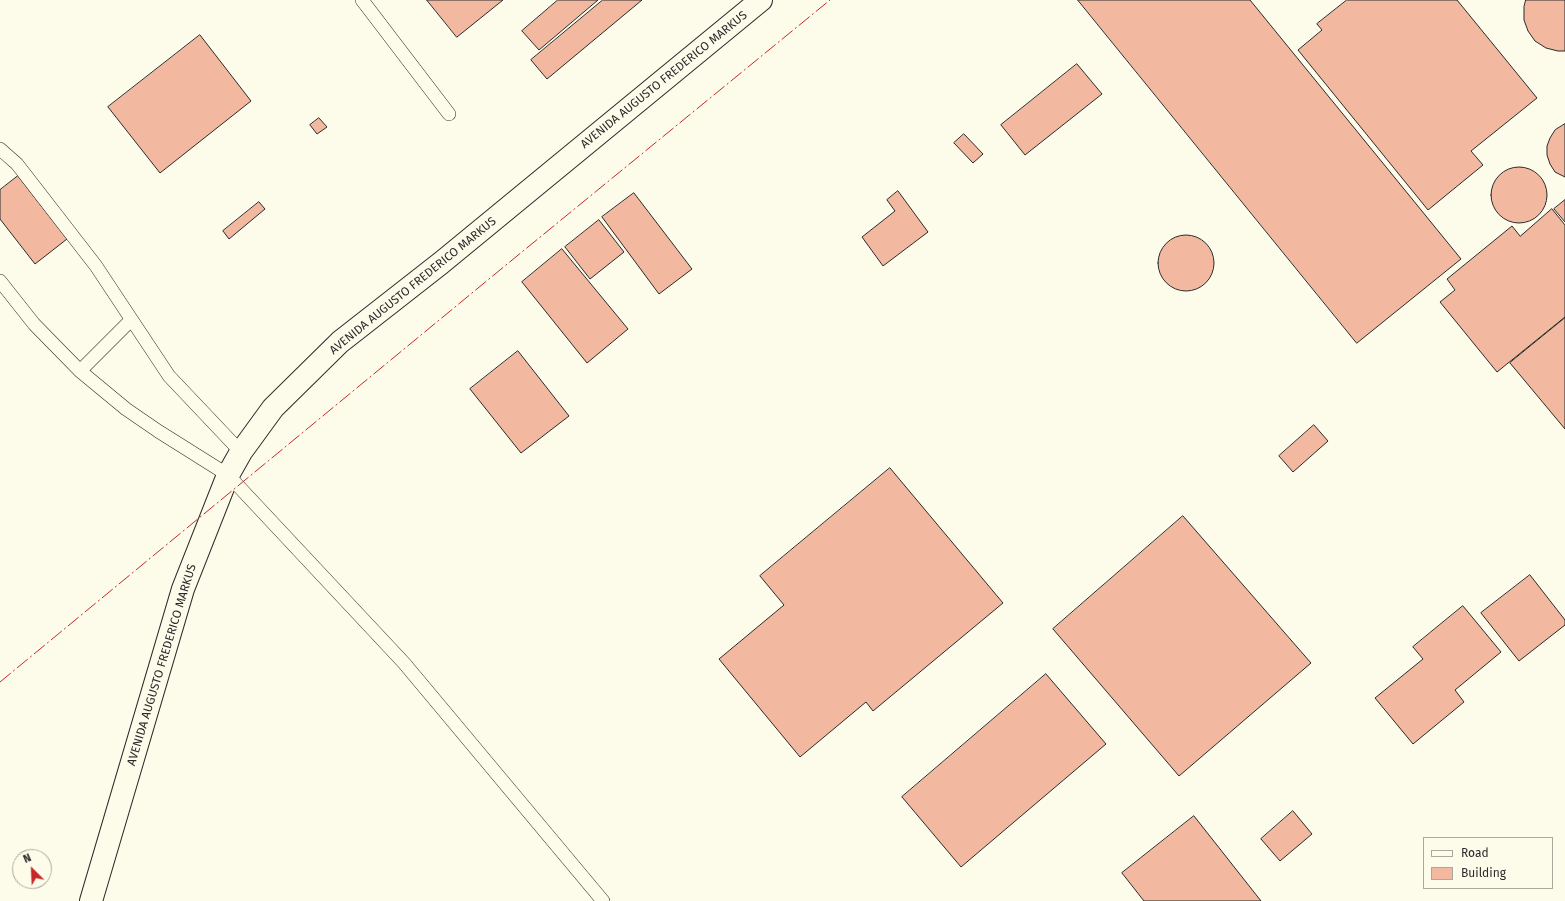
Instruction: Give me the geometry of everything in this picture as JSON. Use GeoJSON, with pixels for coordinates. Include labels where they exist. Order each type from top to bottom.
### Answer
{"type":"FeatureCollection","features":[{"type":"Feature","properties":{"kind":"street","name":"AVENIDA AUGUSTO FREDERICO MARKUS"},"geometry":{"type":"LineString","coordinates":[[91,901],[183,589],[228,475],[241,452],[273,408],[340,342],[441,263],[761,0]]}},
{"type":"Feature","properties":{"kind":"lane"},"geometry":{"type":"LineString","coordinates":[[362,0],[449,114]]}},
{"type":"Feature","properties":{"kind":"lane"},"geometry":{"type":"LineString","coordinates":[[0,149],[17,164],[96,266],[169,376],[241,452]]}},
{"type":"Feature","properties":{"kind":"lane"},"geometry":{"type":"LineString","coordinates":[[0,281],[34,324],[80,371],[145,423],[228,475],[404,663],[603,901]]}},
{"type":"Feature","properties":{"kind":"lane"},"geometry":{"type":"LineString","coordinates":[[80,371],[131,320]]}},
{"type":"Feature","properties":{"kind":"building"},"geometry":{"type":"Polygon","coordinates":[[[427,0],[503,0],[457,37],[427,0]]]}},
{"type":"Feature","properties":{"kind":"building"},"geometry":{"type":"Polygon","coordinates":[[[558,0],[598,0],[539,50],[522,31],[558,0]]]}},
{"type":"Feature","properties":{"kind":"building"},"geometry":{"type":"Polygon","coordinates":[[[603,0],[642,0],[547,79],[531,60],[603,0]]]}},
{"type":"Feature","properties":{"kind":"building"},"geometry":{"type":"Polygon","coordinates":[[[1078,0],[1250,0],[1461,259],[1357,343],[1078,0]]]}},
{"type":"Feature","properties":{"kind":"building"},"geometry":{"type":"Polygon","coordinates":[[[1347,0],[1457,0],[1537,98],[1471,151],[1483,165],[1428,210],[1298,50],[1322,30],[1317,24],[1347,0]]]}},
{"type":"Feature","properties":{"kind":"building"},"geometry":{"type":"Polygon","coordinates":[[[1526,0],[1565,0],[1565,51],[1546,48],[1535,41],[1528,31],[1524,20],[1524,7],[1526,0]]]}},
{"type":"Feature","properties":{"kind":"building"},"geometry":{"type":"Polygon","coordinates":[[[200,35],[251,101],[160,173],[108,107],[200,35]]]}},
{"type":"Feature","properties":{"kind":"building"},"geometry":{"type":"Polygon","coordinates":[[[1077,64],[1102,94],[1025,155],[1001,125],[1077,64]]]}},
{"type":"Feature","properties":{"kind":"building"},"geometry":{"type":"Polygon","coordinates":[[[319,118],[327,127],[317,134],[310,125],[319,118]]]}},
{"type":"Feature","properties":{"kind":"building"},"geometry":{"type":"Polygon","coordinates":[[[1565,124],[1565,177],[1555,172],[1550,164],[1547,155],[1547,146],[1555,130],[1565,124]]]}},
{"type":"Feature","properties":{"kind":"building"},"geometry":{"type":"Polygon","coordinates":[[[964,134],[983,154],[973,163],[954,143],[964,134]]]}},
{"type":"Feature","properties":{"kind":"building"},"geometry":{"type":"Polygon","coordinates":[[[1513,167],[1525,167],[1535,171],[1543,179],[1547,189],[1547,201],[1543,211],[1535,219],[1525,223],[1513,223],[1503,219],[1495,211],[1491,201],[1491,189],[1495,179],[1503,171],[1513,167]]]}},
{"type":"Feature","properties":{"kind":"building"},"geometry":{"type":"Polygon","coordinates":[[[18,176],[67,239],[35,264],[0,219],[0,190],[18,176]]]}},
{"type":"Feature","properties":{"kind":"building"},"geometry":{"type":"Polygon","coordinates":[[[898,191],[928,232],[883,266],[862,237],[895,211],[887,200],[898,191]]]}},
{"type":"Feature","properties":{"kind":"building"},"geometry":{"type":"Polygon","coordinates":[[[634,193],[692,269],[659,294],[602,217],[634,193]]]}},
{"type":"Feature","properties":{"kind":"building"},"geometry":{"type":"Polygon","coordinates":[[[1565,200],[1565,222],[1554,209],[1565,200]]]}},
{"type":"Feature","properties":{"kind":"building"},"geometry":{"type":"Polygon","coordinates":[[[259,202],[265,209],[229,239],[223,231],[259,202]]]}},
{"type":"Feature","properties":{"kind":"building"},"geometry":{"type":"Polygon","coordinates":[[[1552,209],[1565,225],[1565,317],[1497,372],[1440,302],[1455,290],[1447,279],[1512,226],[1520,236],[1552,209]]]}},
{"type":"Feature","properties":{"kind":"building"},"geometry":{"type":"Polygon","coordinates":[[[599,220],[624,252],[590,279],[565,247],[599,220]]]}},
{"type":"Feature","properties":{"kind":"building"},"geometry":{"type":"Polygon","coordinates":[[[1186,235],[1197,237],[1206,243],[1212,252],[1214,263],[1212,274],[1206,283],[1197,289],[1186,291],[1175,289],[1166,283],[1160,274],[1158,263],[1160,252],[1166,243],[1175,237],[1186,235]]]}},
{"type":"Feature","properties":{"kind":"building"},"geometry":{"type":"Polygon","coordinates":[[[562,249],[628,329],[587,363],[522,282],[562,249]]]}},
{"type":"Feature","properties":{"kind":"building"},"geometry":{"type":"Polygon","coordinates":[[[1565,318],[1565,429],[1510,363],[1565,318]]]}},
{"type":"Feature","properties":{"kind":"building"},"geometry":{"type":"Polygon","coordinates":[[[518,351],[569,416],[521,453],[470,389],[518,351]]]}},
{"type":"Feature","properties":{"kind":"building"},"geometry":{"type":"Polygon","coordinates":[[[1314,425],[1328,441],[1293,472],[1279,456],[1314,425]]]}},
{"type":"Feature","properties":{"kind":"building"},"geometry":{"type":"Polygon","coordinates":[[[890,468],[1003,603],[873,711],[866,702],[800,757],[719,659],[784,605],[760,576],[890,468]]]}},
{"type":"Feature","properties":{"kind":"building"},"geometry":{"type":"Polygon","coordinates":[[[1183,516],[1311,663],[1179,776],[1053,629],[1183,516]]]}},
{"type":"Feature","properties":{"kind":"building"},"geometry":{"type":"Polygon","coordinates":[[[1530,575],[1565,620],[1565,625],[1519,661],[1481,613],[1530,575]]]}},
{"type":"Feature","properties":{"kind":"building"},"geometry":{"type":"Polygon","coordinates":[[[1463,606],[1501,652],[1455,690],[1464,702],[1413,744],[1375,698],[1423,659],[1413,647],[1463,606]]]}},
{"type":"Feature","properties":{"kind":"building"},"geometry":{"type":"Polygon","coordinates":[[[1046,674],[1106,744],[961,867],[902,797],[1046,674]]]}},
{"type":"Feature","properties":{"kind":"building"},"geometry":{"type":"Polygon","coordinates":[[[1293,811],[1312,834],[1280,861],[1261,839],[1293,811]]]}},
{"type":"Feature","properties":{"kind":"building"},"geometry":{"type":"Polygon","coordinates":[[[1194,816],[1261,901],[1144,901],[1122,873],[1194,816]]]}},
{"type":"Feature","properties":{"kind":"power"},"geometry":{"type":"LineString","coordinates":[[0,682],[830,0]]}}]}
